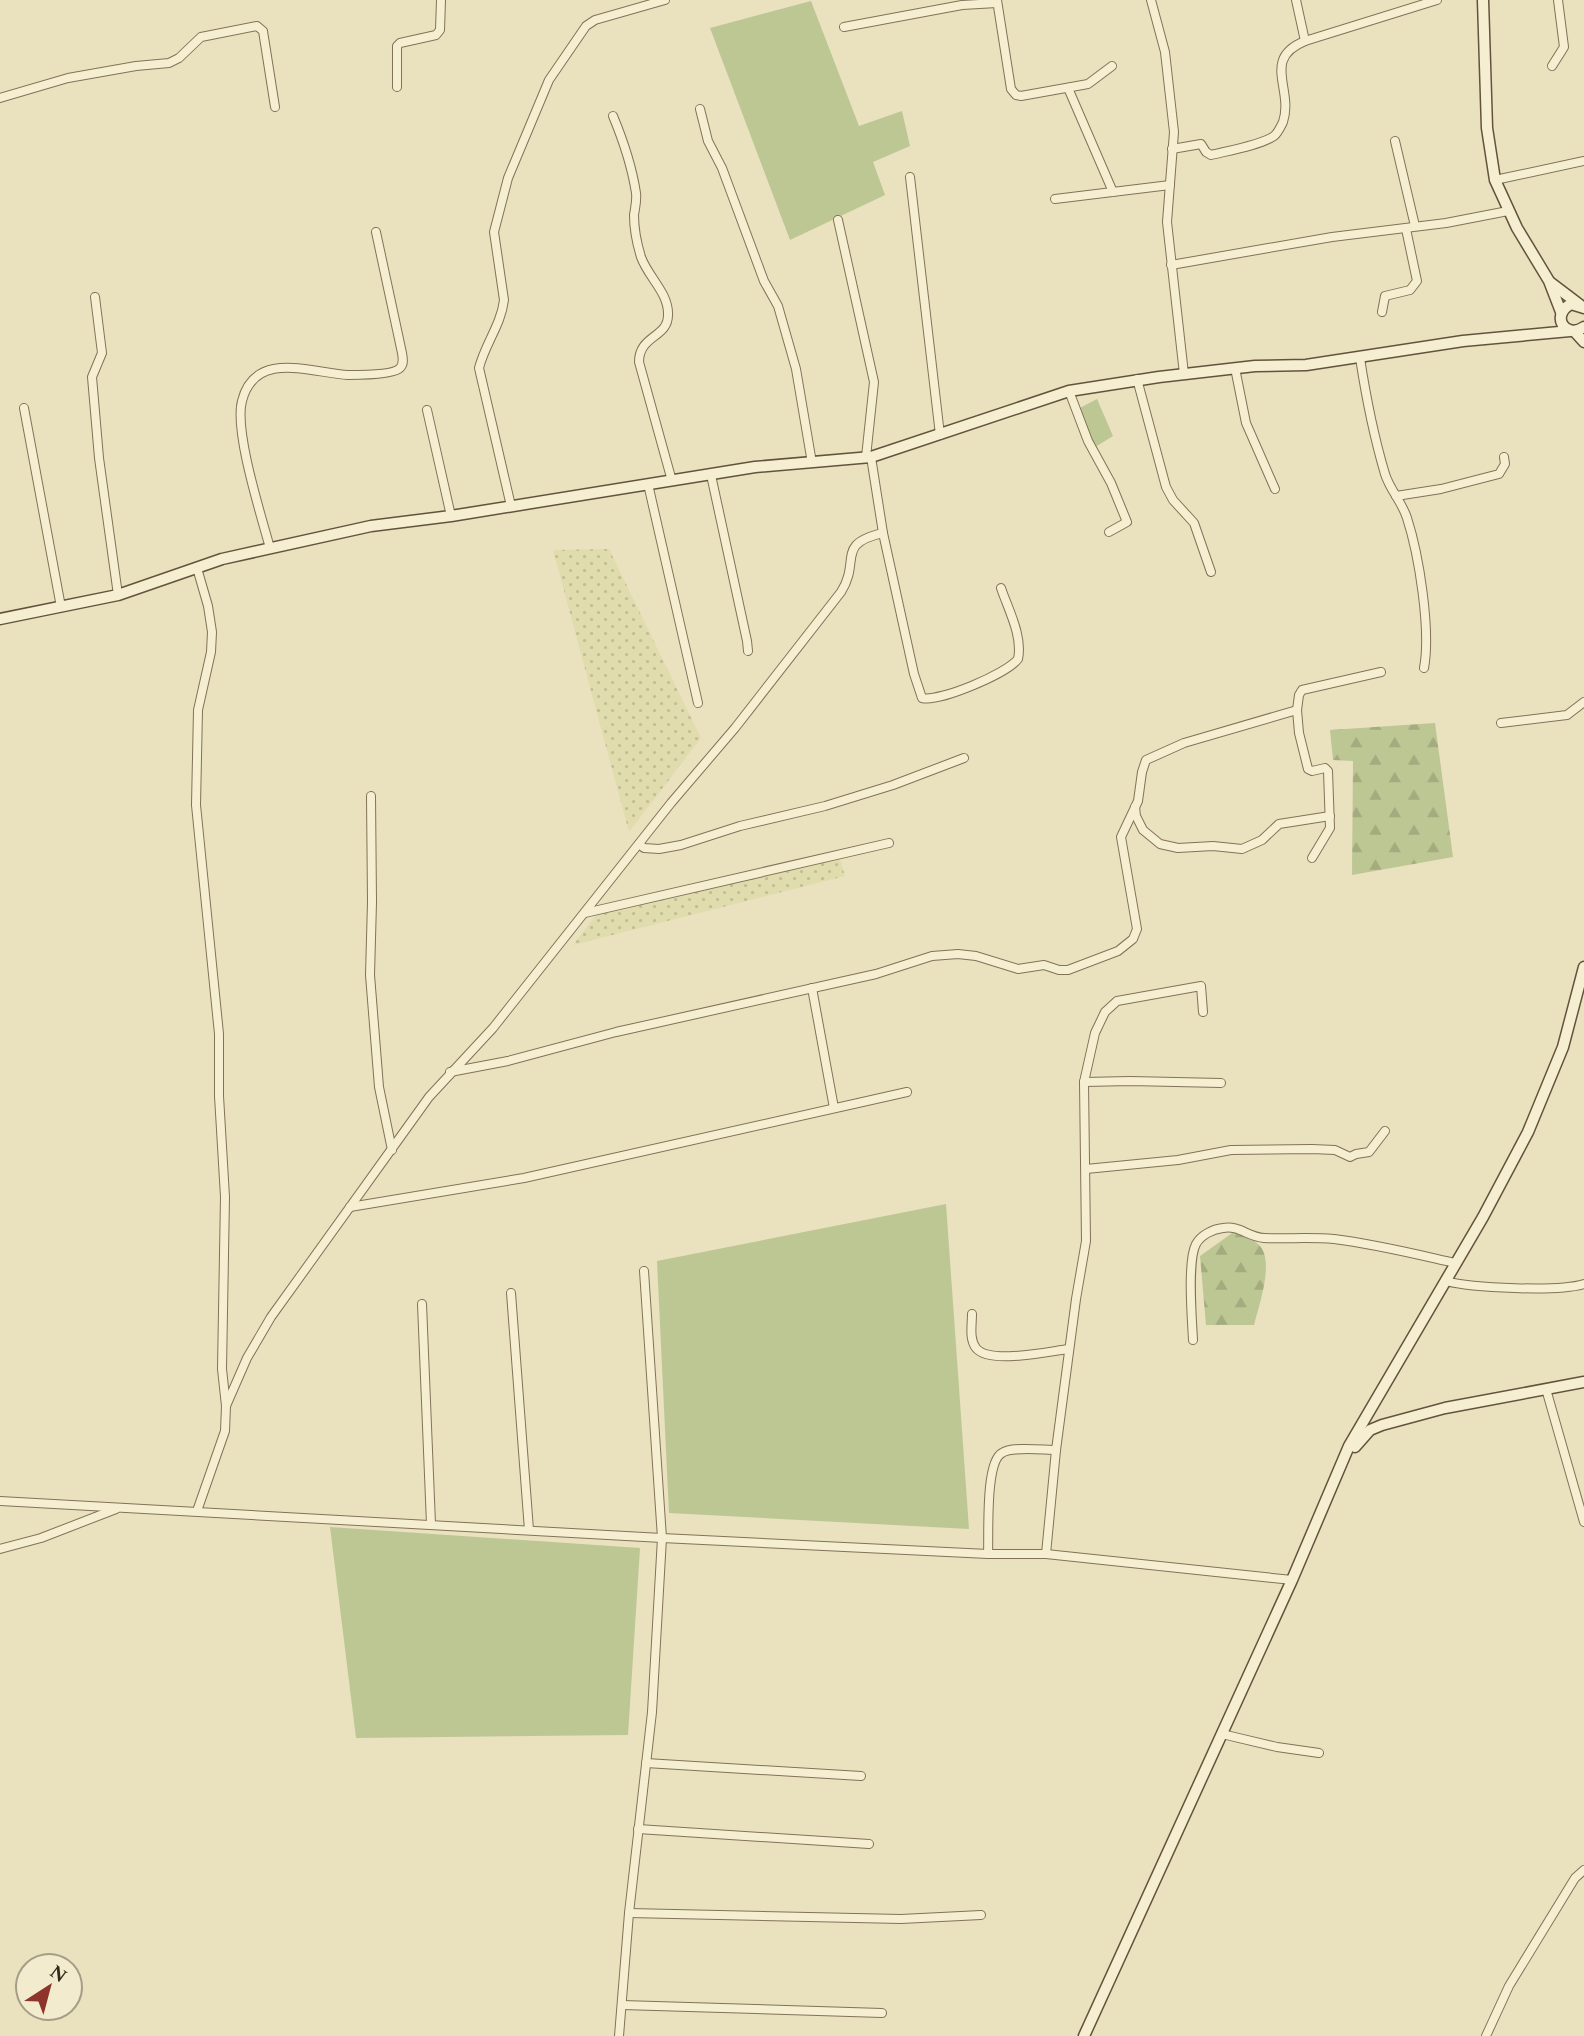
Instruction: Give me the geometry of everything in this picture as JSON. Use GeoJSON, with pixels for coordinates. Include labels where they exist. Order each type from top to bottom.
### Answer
{"type":"FeatureCollection","features":[{"type":"Feature","properties":{"kind":"street"},"geometry":{"type":"LineString","coordinates":[[397,87],[397,46],[436,35],[440,30],[441,0]]}},
{"type":"Feature","properties":{"kind":"street"},"geometry":{"type":"LineString","coordinates":[[511,506],[479,368],[484,348],[500,321],[504,300],[494,232],[508,178],[549,80],[586,26],[596,20],[665,0]]}},
{"type":"Feature","properties":{"kind":"street"},"geometry":{"type":"LineString","coordinates":[[1151,0],[1165,52],[1174,132],[1167,222],[1184,374]]}},
{"type":"Feature","properties":{"kind":"street"},"geometry":{"type":"LineString","coordinates":[[1296,0],[1306,41]]}},
{"type":"Feature","properties":{"kind":"street"},"geometry":{"type":"LineString","coordinates":[[1172,149],[1201,144],[1211,155],[1276,135],[1283,122],[1286,107],[1281,69],[1283,57],[1293,47],[1437,0]]}},
{"type":"Feature","properties":{"kind":"street"},"geometry":{"type":"LineString","coordinates":[[1483,0],[1487,128],[1494,180],[1508,211],[1549,281],[1563,326],[1576,330],[1584,342]]}},
{"type":"Feature","properties":{"kind":"street"},"geometry":{"type":"LineString","coordinates":[[1552,66],[1564,47],[1558,0]]}},
{"type":"Feature","properties":{"kind":"street"},"geometry":{"type":"LineString","coordinates":[[844,27],[952,6],[997,1],[1013,93],[1021,96],[1088,84],[1112,66]]}},
{"type":"Feature","properties":{"kind":"street"},"geometry":{"type":"LineString","coordinates":[[0,98],[68,78],[169,63],[179,58],[201,37],[257,26],[264,31],[275,107]]}},
{"type":"Feature","properties":{"kind":"street"},"geometry":{"type":"LineString","coordinates":[[1068,88],[1113,192]]}},
{"type":"Feature","properties":{"kind":"street"},"geometry":{"type":"LineString","coordinates":[[700,109],[708,141],[722,168],[764,281],[778,306],[796,369],[812,463]]}},
{"type":"Feature","properties":{"kind":"street"},"geometry":{"type":"LineString","coordinates":[[613,116],[621,135],[636,197],[636,237],[642,260],[666,299],[669,317],[663,331],[643,344],[639,362],[671,481]]}},
{"type":"Feature","properties":{"kind":"street"},"geometry":{"type":"LineString","coordinates":[[1382,312],[1385,296],[1410,290],[1417,281],[1395,141]]}},
{"type":"Feature","properties":{"kind":"street"},"geometry":{"type":"LineString","coordinates":[[1494,180],[1584,161]]}},
{"type":"Feature","properties":{"kind":"street"},"geometry":{"type":"LineString","coordinates":[[910,177],[940,435]]}},
{"type":"Feature","properties":{"kind":"street"},"geometry":{"type":"LineString","coordinates":[[1055,199],[1170,185]]}},
{"type":"Feature","properties":{"kind":"street"},"geometry":{"type":"LineString","coordinates":[[1171,265],[1332,237],[1410,228],[1508,211]]}},
{"type":"Feature","properties":{"kind":"street"},"geometry":{"type":"LineString","coordinates":[[838,220],[874,382],[869,457],[914,674],[922,698],[934,698],[988,680],[1018,659],[1016,631],[1001,588]]}},
{"type":"Feature","properties":{"kind":"street"},"geometry":{"type":"LineString","coordinates":[[270,548],[254,491],[240,417],[242,399],[253,380],[266,372],[285,367],[305,367],[349,375],[394,373],[401,368],[402,353],[376,232]]}},
{"type":"Feature","properties":{"kind":"street"},"geometry":{"type":"LineString","coordinates":[[1549,281],[1582,307]]}},
{"type":"Feature","properties":{"kind":"street"},"geometry":{"type":"LineString","coordinates":[[95,297],[102,353],[92,377],[99,458],[118,595]]}},
{"type":"Feature","properties":{"kind":"street"},"geometry":{"type":"LineString","coordinates":[[1535,333],[1561,314],[1567,306],[1582,307]]}},
{"type":"Feature","properties":{"kind":"street"},"geometry":{"type":"LineString","coordinates":[[0,619],[118,595],[197,568],[270,548],[371,526],[451,516],[755,467],[869,457],[1069,391],[1137,379],[1235,368],[1306,365],[1463,341],[1576,330]]}},
{"type":"Feature","properties":{"kind":"street"},"geometry":{"type":"LineString","coordinates":[[1360,358],[1385,476],[1407,517],[1420,583],[1426,642],[1424,668]]}},
{"type":"Feature","properties":{"kind":"street"},"geometry":{"type":"LineString","coordinates":[[1235,368],[1247,423],[1275,489]]}},
{"type":"Feature","properties":{"kind":"street"},"geometry":{"type":"LineString","coordinates":[[1137,379],[1166,487],[1173,500],[1194,523],[1211,572]]}},
{"type":"Feature","properties":{"kind":"street"},"geometry":{"type":"LineString","coordinates":[[1069,391],[1088,442],[1108,477],[1127,522],[1109,533]]}},
{"type":"Feature","properties":{"kind":"street"},"geometry":{"type":"LineString","coordinates":[[24,408],[61,607]]}},
{"type":"Feature","properties":{"kind":"street"},"geometry":{"type":"LineString","coordinates":[[427,410],[451,516]]}},
{"type":"Feature","properties":{"kind":"street"},"geometry":{"type":"LineString","coordinates":[[1396,496],[1441,489],[1499,474],[1506,464],[1504,457]]}},
{"type":"Feature","properties":{"kind":"street"},"geometry":{"type":"LineString","coordinates":[[711,475],[748,651]]}},
{"type":"Feature","properties":{"kind":"street"},"geometry":{"type":"LineString","coordinates":[[648,484],[698,703]]}},
{"type":"Feature","properties":{"kind":"street"},"geometry":{"type":"LineString","coordinates":[[226,1406],[247,1358],[271,1317],[429,1097],[492,1028],[735,728],[841,592],[849,575],[850,555],[855,544],[866,537],[883,533]]}},
{"type":"Feature","properties":{"kind":"street"},"geometry":{"type":"LineString","coordinates":[[197,568],[212,632],[211,652],[198,710],[196,804],[219,1034],[219,1096],[225,1197],[222,1369],[226,1406],[225,1431],[197,1511]]}},
{"type":"Feature","properties":{"kind":"street"},"geometry":{"type":"LineString","coordinates":[[1312,858],[1329,831],[1328,771],[1325,768],[1311,771],[1306,766],[1298,733],[1298,695],[1302,690],[1381,672]]}},
{"type":"Feature","properties":{"kind":"street"},"geometry":{"type":"LineString","coordinates":[[1501,723],[1567,716],[1584,702]]}},
{"type":"Feature","properties":{"kind":"street"},"geometry":{"type":"LineString","coordinates":[[450,1072],[508,1061],[616,1032],[876,974],[932,956],[976,956],[1018,970],[1044,965],[1068,970],[1118,951],[1133,939],[1137,929],[1121,836],[1135,807],[1143,766],[1150,757],[1184,743],[1297,710]]}},
{"type":"Feature","properties":{"kind":"street"},"geometry":{"type":"LineString","coordinates":[[639,844],[644,848],[659,849],[681,845],[740,826],[837,803],[964,758]]}},
{"type":"Feature","properties":{"kind":"street"},"geometry":{"type":"LineString","coordinates":[[371,796],[370,975],[379,1087],[392,1150]]}},
{"type":"Feature","properties":{"kind":"street"},"geometry":{"type":"LineString","coordinates":[[1135,807],[1143,830],[1160,844],[1178,848],[1213,846],[1242,849],[1262,840],[1279,824],[1329,816]]}},
{"type":"Feature","properties":{"kind":"street"},"geometry":{"type":"LineString","coordinates":[[584,914],[889,843]]}},
{"type":"Feature","properties":{"kind":"street"},"geometry":{"type":"LineString","coordinates":[[1084,2036],[1354,1438],[1483,1217],[1540,1105],[1563,1047],[1584,967]]}},
{"type":"Feature","properties":{"kind":"street"},"geometry":{"type":"LineString","coordinates":[[1046,1554],[1056,1450],[1086,1241],[1084,1082],[1095,1033],[1105,1012],[1117,1001],[1201,986],[1203,1012]]}},
{"type":"Feature","properties":{"kind":"street"},"geometry":{"type":"LineString","coordinates":[[812,988],[834,1108]]}},
{"type":"Feature","properties":{"kind":"street"},"geometry":{"type":"LineString","coordinates":[[1084,1082],[1221,1083]]}},
{"type":"Feature","properties":{"kind":"street"},"geometry":{"type":"LineString","coordinates":[[350,1207],[524,1178],[907,1092]]}},
{"type":"Feature","properties":{"kind":"street"},"geometry":{"type":"LineString","coordinates":[[1086,1169],[1178,1160],[1231,1150],[1335,1150],[1350,1157],[1369,1152],[1385,1131]]}},
{"type":"Feature","properties":{"kind":"street"},"geometry":{"type":"LineString","coordinates":[[1193,1340],[1192,1259],[1196,1244],[1204,1235],[1216,1229],[1236,1227],[1248,1234],[1264,1238],[1291,1236],[1334,1239],[1455,1263]]}},
{"type":"Feature","properties":{"kind":"street"},"geometry":{"type":"LineString","coordinates":[[619,2036],[629,1913],[652,1712],[662,1538],[644,1271]]}},
{"type":"Feature","properties":{"kind":"street"},"geometry":{"type":"LineString","coordinates":[[1445,1281],[1465,1285],[1546,1287],[1584,1284]]}},
{"type":"Feature","properties":{"kind":"street"},"geometry":{"type":"LineString","coordinates":[[512,1293],[529,1530]]}},
{"type":"Feature","properties":{"kind":"street"},"geometry":{"type":"LineString","coordinates":[[422,1304],[431,1524]]}},
{"type":"Feature","properties":{"kind":"street"},"geometry":{"type":"LineString","coordinates":[[972,1314],[974,1346],[984,1354],[1002,1356],[1069,1349]]}},
{"type":"Feature","properties":{"kind":"street"},"geometry":{"type":"LineString","coordinates":[[1345,1457],[1374,1428],[1445,1408],[1584,1382]]}},
{"type":"Feature","properties":{"kind":"street"},"geometry":{"type":"LineString","coordinates":[[1546,1389],[1584,1522]]}},
{"type":"Feature","properties":{"kind":"street"},"geometry":{"type":"LineString","coordinates":[[988,1554],[990,1482],[997,1456],[1004,1451],[1056,1450]]}},
{"type":"Feature","properties":{"kind":"street"},"geometry":{"type":"LineString","coordinates":[[0,1502],[662,1538],[988,1554],[1046,1554],[1292,1580]]}},
{"type":"Feature","properties":{"kind":"street"},"geometry":{"type":"LineString","coordinates":[[0,1549],[41,1538],[121,1508]]}},
{"type":"Feature","properties":{"kind":"street"},"geometry":{"type":"LineString","coordinates":[[1222,1734],[1277,1747],[1319,1753]]}},
{"type":"Feature","properties":{"kind":"street"},"geometry":{"type":"LineString","coordinates":[[646,1763],[861,1776]]}},
{"type":"Feature","properties":{"kind":"street"},"geometry":{"type":"LineString","coordinates":[[638,1829],[869,1844]]}},
{"type":"Feature","properties":{"kind":"street"},"geometry":{"type":"LineString","coordinates":[[1486,2036],[1509,1986],[1576,1878],[1584,1870]]}},
{"type":"Feature","properties":{"kind":"street"},"geometry":{"type":"LineString","coordinates":[[629,1913],[901,1919],[981,1915]]}},
{"type":"Feature","properties":{"kind":"street"},"geometry":{"type":"LineString","coordinates":[[622,2005],[882,2013]]}},
{"type":"Feature","properties":{"kind":"shaded area"},"geometry":{"type":"Polygon","coordinates":[[[609,549],[701,738],[629,832],[553,550],[609,549]]]}},
{"type":"Feature","properties":{"kind":"shaded area"},"geometry":{"type":"Polygon","coordinates":[[[840,859],[845,876],[573,945],[597,914],[840,859]]]}},
{"type":"Feature","properties":{"kind":"green space"},"geometry":{"type":"Polygon","coordinates":[[[811,1],[859,126],[902,111],[910,146],[873,162],[885,195],[790,240],[710,28],[811,1]]]}},
{"type":"Feature","properties":{"kind":"green space"},"geometry":{"type":"Polygon","coordinates":[[[1097,399],[1113,436],[1092,449],[1076,410],[1097,399]]]}},
{"type":"Feature","properties":{"kind":"green space"},"geometry":{"type":"Polygon","coordinates":[[[1435,723],[1453,857],[1352,875],[1353,761],[1333,760],[1330,730],[1435,723]]]}},
{"type":"Feature","properties":{"kind":"green space"},"geometry":{"type":"Polygon","coordinates":[[[946,1204],[969,1529],[669,1513],[657,1261],[946,1204]]]}},
{"type":"Feature","properties":{"kind":"green space"},"geometry":{"type":"Polygon","coordinates":[[[1235,1231],[1259,1245],[1266,1261],[1254,1325],[1206,1325],[1200,1256],[1235,1231]]]}},
{"type":"Feature","properties":{"kind":"green space"},"geometry":{"type":"Polygon","coordinates":[[[330,1527],[640,1548],[628,1735],[356,1738],[330,1527]]]}}]}
